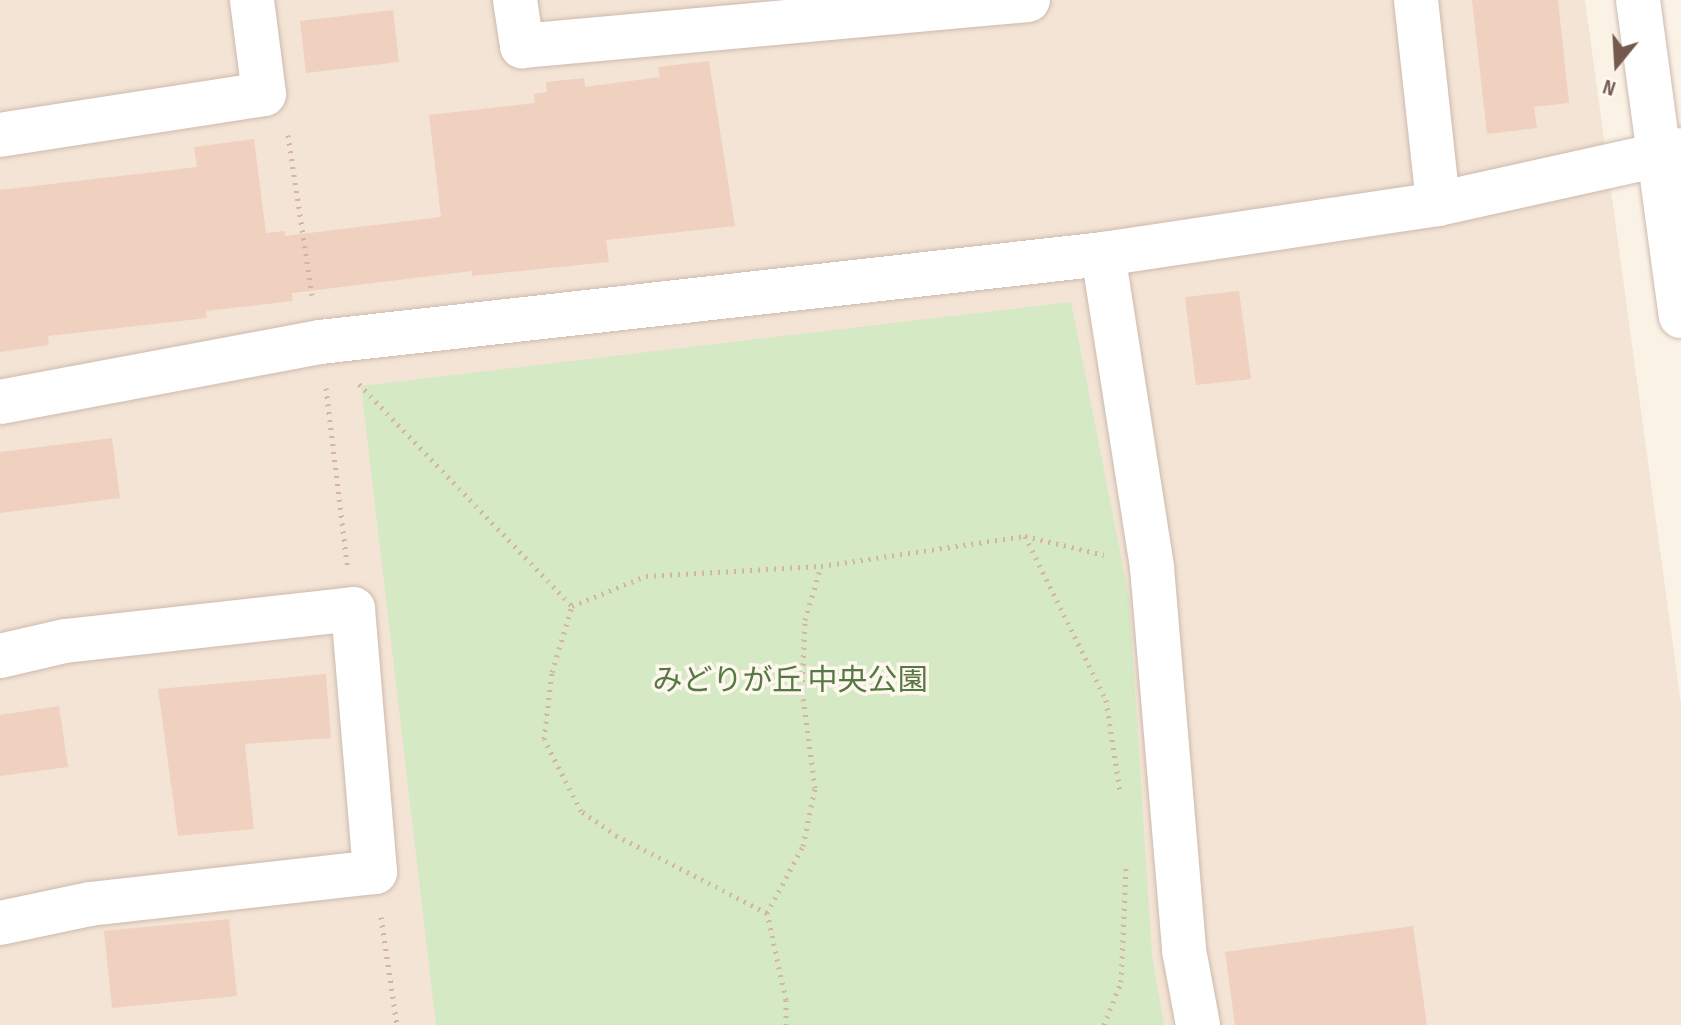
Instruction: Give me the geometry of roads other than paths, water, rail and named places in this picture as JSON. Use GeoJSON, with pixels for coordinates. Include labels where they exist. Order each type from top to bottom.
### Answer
{"type":"FeatureCollection","features":[{"type":"Feature","properties":{"kind":"street"},"geometry":{"type":"LineString","coordinates":[[0,135],[264,94],[252,0]]}},
{"type":"Feature","properties":{"kind":"street"},"geometry":{"type":"LineString","coordinates":[[515,0],[522,46],[1028,0]]}},
{"type":"Feature","properties":{"kind":"street"},"geometry":{"type":"LineString","coordinates":[[1416,0],[1438,204]]}},
{"type":"Feature","properties":{"kind":"street"},"geometry":{"type":"LineString","coordinates":[[1638,0],[1670,152],[1681,316]]}},
{"type":"Feature","properties":{"kind":"street"},"geometry":{"type":"LineString","coordinates":[[0,402],[320,342],[1103,254],[1438,204],[1670,152]]}},
{"type":"Feature","properties":{"kind":"street"},"geometry":{"type":"LineString","coordinates":[[1103,254],[1152,567],[1184,950],[1198,1025]]}},
{"type":"Feature","properties":{"kind":"street"},"geometry":{"type":"LineString","coordinates":[[0,656],[65,641],[353,609],[375,872],[90,904],[0,923]]}},
{"type":"Feature","properties":{"kind":"park label","name":"みどりが丘 中央公園"},"geometry":{"type":"Point","coordinates":[790,681]}}]}
